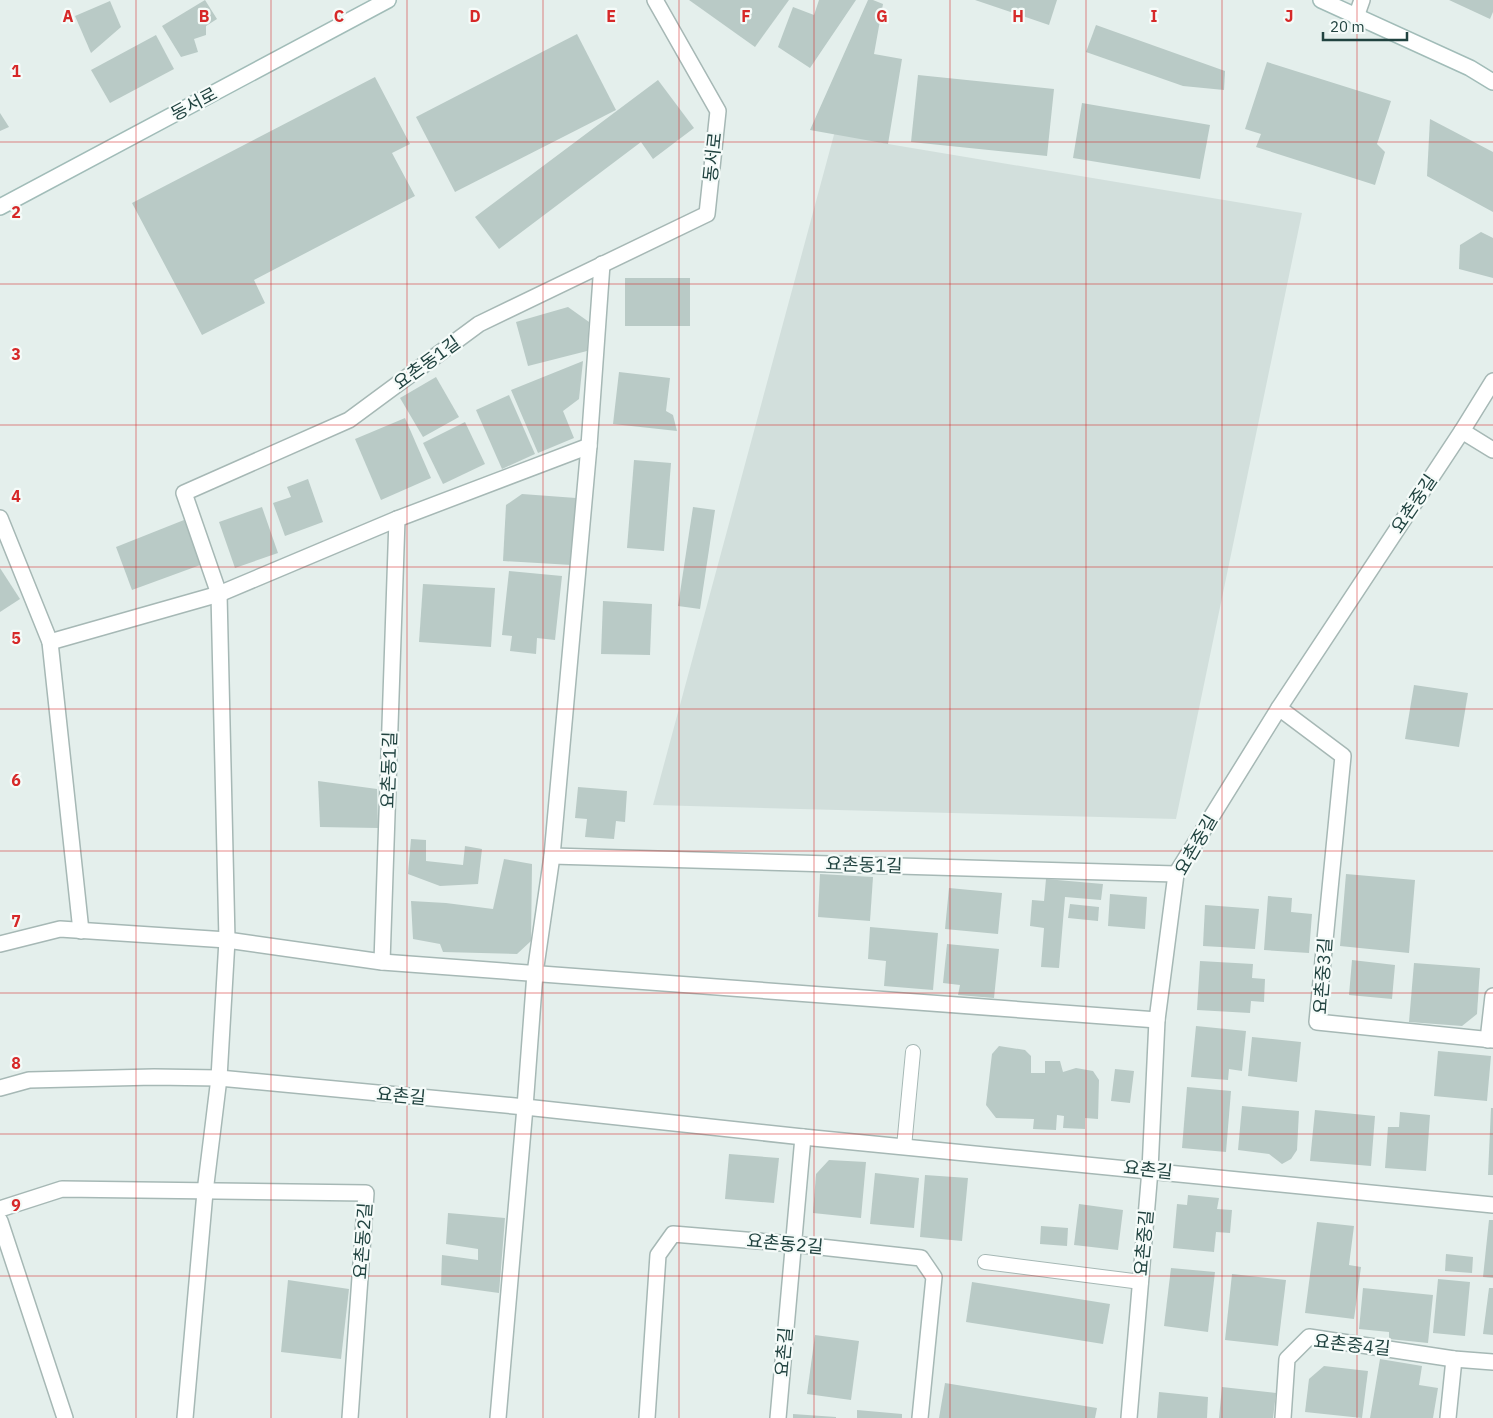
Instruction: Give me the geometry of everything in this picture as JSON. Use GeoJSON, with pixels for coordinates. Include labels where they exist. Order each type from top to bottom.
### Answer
{"type":"FeatureCollection","features":[{"type":"Feature","properties":{"kind":"street","name":"동서로"},"geometry":{"type":"LineString","coordinates":[[0,207],[388,0]]}},
{"type":"Feature","properties":{"kind":"street","name":"동서로"},"geometry":{"type":"LineString","coordinates":[[602,264],[708,214],[718,111],[655,0]]}},
{"type":"Feature","properties":{"kind":"street"},"geometry":{"type":"LineString","coordinates":[[1321,0],[1470,68],[1493,82]]}},
{"type":"Feature","properties":{"kind":"street"},"geometry":{"type":"LineString","coordinates":[[1356,17],[1362,0]]}},
{"type":"Feature","properties":{"kind":"street"},"geometry":{"type":"LineString","coordinates":[[498,1418],[535,973],[552,856],[589,446],[602,264]]}},
{"type":"Feature","properties":{"kind":"street","name":"요촌동1길"},"geometry":{"type":"LineString","coordinates":[[205,1192],[219,1078],[227,940],[219,594],[184,492],[349,420],[479,324],[602,264]]}},
{"type":"Feature","properties":{"kind":"street","name":"요촌중길"},"geometry":{"type":"LineString","coordinates":[[1129,1418],[1150,1170],[1157,1020],[1176,874],[1279,708],[1493,382]]}},
{"type":"Feature","properties":{"kind":"street"},"geometry":{"type":"LineString","coordinates":[[1462,431],[1493,450]]}},
{"type":"Feature","properties":{"kind":"street"},"geometry":{"type":"LineString","coordinates":[[50,642],[219,594],[397,519],[589,446]]}},
{"type":"Feature","properties":{"kind":"street"},"geometry":{"type":"LineString","coordinates":[[0,518],[50,642],[81,931]]}},
{"type":"Feature","properties":{"kind":"street","name":"요촌동1길"},"geometry":{"type":"LineString","coordinates":[[382,962],[397,519]]}},
{"type":"Feature","properties":{"kind":"street","name":"요촌중3길"},"geometry":{"type":"LineString","coordinates":[[1279,708],[1343,756],[1317,1022],[1491,1040]]}},
{"type":"Feature","properties":{"kind":"street","name":"요촌동1길"},"geometry":{"type":"LineString","coordinates":[[552,856],[1176,874]]}},
{"type":"Feature","properties":{"kind":"street"},"geometry":{"type":"LineString","coordinates":[[0,944],[60,929],[227,940],[382,962],[1157,1020]]}},
{"type":"Feature","properties":{"kind":"street"},"geometry":{"type":"LineString","coordinates":[[1491,1040],[1493,996]]}},
{"type":"Feature","properties":{"kind":"street","name":"요촌길"},"geometry":{"type":"LineString","coordinates":[[0,1088],[29,1080],[154,1077],[219,1078],[1493,1205]]}},
{"type":"Feature","properties":{"kind":"street","name":"요촌길"},"geometry":{"type":"LineString","coordinates":[[778,1418],[803,1137]]}},
{"type":"Feature","properties":{"kind":"street","name":"요촌동2길"},"geometry":{"type":"LineString","coordinates":[[0,1209],[62,1189],[366,1193],[350,1418]]}},
{"type":"Feature","properties":{"kind":"street"},"geometry":{"type":"LineString","coordinates":[[185,1418],[205,1192]]}},
{"type":"Feature","properties":{"kind":"street"},"geometry":{"type":"LineString","coordinates":[[0,1221],[65,1418]]}},
{"type":"Feature","properties":{"kind":"street","name":"요촌동2길"},"geometry":{"type":"LineString","coordinates":[[647,1418],[658,1255],[673,1234],[793,1244],[921,1258],[934,1277],[920,1418]]}},
{"type":"Feature","properties":{"kind":"street","name":"요촌중4길"},"geometry":{"type":"LineString","coordinates":[[1283,1418],[1287,1359],[1309,1337],[1454,1359],[1493,1362]]}},
{"type":"Feature","properties":{"kind":"street"},"geometry":{"type":"LineString","coordinates":[[1448,1418],[1454,1359]]}},
{"type":"Feature","properties":{"kind":"lane"},"geometry":{"type":"LineString","coordinates":[[904,1147],[913,1052]]}},
{"type":"Feature","properties":{"kind":"lane"},"geometry":{"type":"LineString","coordinates":[[985,1262],[1141,1282]]}},
{"type":"Feature","properties":{"kind":"shaded area"},"geometry":{"type":"Polygon","coordinates":[[[835,131],[888,144],[1302,213],[1176,819],[653,805],[835,131]]]}},
{"type":"Feature","properties":{"kind":"building"},"geometry":{"type":"Polygon","coordinates":[[[205,0],[217,19],[206,26],[206,35],[194,39],[198,52],[181,57],[162,26],[205,0]]]}},
{"type":"Feature","properties":{"kind":"building"},"geometry":{"type":"Polygon","coordinates":[[[689,0],[789,0],[755,47],[689,0]]]}},
{"type":"Feature","properties":{"kind":"building"},"geometry":{"type":"Polygon","coordinates":[[[819,0],[856,0],[810,68],[778,47],[793,7],[814,15],[819,0]]]}},
{"type":"Feature","properties":{"kind":"building"},"geometry":{"type":"Polygon","coordinates":[[[868,0],[883,4],[874,54],[902,59],[888,144],[810,130],[868,0]]]}},
{"type":"Feature","properties":{"kind":"building"},"geometry":{"type":"Polygon","coordinates":[[[975,0],[1057,0],[1049,25],[975,0]]]}},
{"type":"Feature","properties":{"kind":"building"},"geometry":{"type":"Polygon","coordinates":[[[1449,0],[1493,0],[1493,12],[1490,19],[1449,0]]]}},
{"type":"Feature","properties":{"kind":"building"},"geometry":{"type":"Polygon","coordinates":[[[110,1],[121,27],[91,53],[75,16],[110,1]]]}},
{"type":"Feature","properties":{"kind":"building"},"geometry":{"type":"Polygon","coordinates":[[[1096,25],[1225,71],[1224,90],[1183,86],[1086,52],[1096,25]]]}},
{"type":"Feature","properties":{"kind":"building"},"geometry":{"type":"Polygon","coordinates":[[[577,34],[616,110],[455,192],[416,117],[577,34]]]}},
{"type":"Feature","properties":{"kind":"building"},"geometry":{"type":"Polygon","coordinates":[[[156,35],[174,69],[110,103],[91,70],[156,35]]]}},
{"type":"Feature","properties":{"kind":"building"},"geometry":{"type":"Polygon","coordinates":[[[1267,62],[1391,101],[1377,144],[1385,152],[1375,185],[1256,147],[1261,134],[1245,129],[1267,62]]]}},
{"type":"Feature","properties":{"kind":"building"},"geometry":{"type":"Polygon","coordinates":[[[918,75],[1054,89],[1047,156],[911,142],[918,75]]]}},
{"type":"Feature","properties":{"kind":"building"},"geometry":{"type":"Polygon","coordinates":[[[375,77],[410,144],[392,153],[415,196],[254,280],[265,303],[202,335],[132,203],[375,77]]]}},
{"type":"Feature","properties":{"kind":"building"},"geometry":{"type":"Polygon","coordinates":[[[658,80],[694,128],[653,159],[641,142],[499,249],[475,217],[658,80]]]}},
{"type":"Feature","properties":{"kind":"building"},"geometry":{"type":"Polygon","coordinates":[[[1082,103],[1210,125],[1200,179],[1073,158],[1082,103]]]}},
{"type":"Feature","properties":{"kind":"building"},"geometry":{"type":"Polygon","coordinates":[[[0,113],[9,127],[0,131],[0,113]]]}},
{"type":"Feature","properties":{"kind":"building"},"geometry":{"type":"Polygon","coordinates":[[[1430,119],[1493,152],[1493,212],[1427,176],[1430,119]]]}},
{"type":"Feature","properties":{"kind":"building"},"geometry":{"type":"Polygon","coordinates":[[[1481,232],[1493,238],[1493,278],[1459,269],[1460,245],[1481,232]]]}},
{"type":"Feature","properties":{"kind":"building"},"geometry":{"type":"Polygon","coordinates":[[[625,278],[690,278],[690,326],[625,326],[625,278]]]}},
{"type":"Feature","properties":{"kind":"building"},"geometry":{"type":"Polygon","coordinates":[[[568,307],[589,322],[587,351],[528,366],[516,322],[568,307]]]}},
{"type":"Feature","properties":{"kind":"building"},"geometry":{"type":"Polygon","coordinates":[[[583,361],[579,399],[563,411],[574,438],[538,453],[511,390],[583,361]]]}},
{"type":"Feature","properties":{"kind":"building"},"geometry":{"type":"Polygon","coordinates":[[[619,372],[670,378],[666,411],[673,415],[677,431],[613,424],[619,372]]]}},
{"type":"Feature","properties":{"kind":"building"},"geometry":{"type":"Polygon","coordinates":[[[436,377],[459,417],[423,437],[400,398],[436,377]]]}},
{"type":"Feature","properties":{"kind":"building"},"geometry":{"type":"Polygon","coordinates":[[[509,395],[535,454],[502,469],[476,410],[509,395]]]}},
{"type":"Feature","properties":{"kind":"building"},"geometry":{"type":"Polygon","coordinates":[[[405,418],[431,478],[381,500],[355,439],[405,418]]]}},
{"type":"Feature","properties":{"kind":"building"},"geometry":{"type":"Polygon","coordinates":[[[465,422],[485,464],[443,484],[423,443],[465,422]]]}},
{"type":"Feature","properties":{"kind":"building"},"geometry":{"type":"Polygon","coordinates":[[[634,460],[671,463],[664,551],[627,548],[634,460]]]}},
{"type":"Feature","properties":{"kind":"building"},"geometry":{"type":"Polygon","coordinates":[[[308,479],[323,522],[285,536],[273,503],[291,497],[287,487],[308,479]]]}},
{"type":"Feature","properties":{"kind":"building"},"geometry":{"type":"Polygon","coordinates":[[[522,494],[576,498],[572,565],[503,561],[506,505],[522,494]]]}},
{"type":"Feature","properties":{"kind":"building"},"geometry":{"type":"Polygon","coordinates":[[[262,507],[278,553],[235,568],[219,522],[262,507]]]}},
{"type":"Feature","properties":{"kind":"building"},"geometry":{"type":"Polygon","coordinates":[[[693,507],[715,510],[700,609],[678,606],[693,507]]]}},
{"type":"Feature","properties":{"kind":"building"},"geometry":{"type":"Polygon","coordinates":[[[184,520],[203,564],[132,590],[116,547],[184,520]]]}},
{"type":"Feature","properties":{"kind":"building"},"geometry":{"type":"Polygon","coordinates":[[[0,568],[20,599],[0,612],[0,568]]]}},
{"type":"Feature","properties":{"kind":"building"},"geometry":{"type":"Polygon","coordinates":[[[509,571],[562,576],[555,640],[537,638],[536,654],[510,651],[512,636],[502,635],[509,571]]]}},
{"type":"Feature","properties":{"kind":"building"},"geometry":{"type":"Polygon","coordinates":[[[423,584],[495,588],[491,647],[419,642],[423,584]]]}},
{"type":"Feature","properties":{"kind":"building"},"geometry":{"type":"Polygon","coordinates":[[[603,601],[652,604],[650,655],[601,654],[603,601]]]}},
{"type":"Feature","properties":{"kind":"building"},"geometry":{"type":"Polygon","coordinates":[[[1414,685],[1468,693],[1459,747],[1405,739],[1414,685]]]}},
{"type":"Feature","properties":{"kind":"building"},"geometry":{"type":"Polygon","coordinates":[[[318,781],[377,789],[378,828],[320,827],[318,781]]]}},
{"type":"Feature","properties":{"kind":"building"},"geometry":{"type":"Polygon","coordinates":[[[578,787],[627,791],[625,822],[616,821],[614,839],[585,837],[587,819],[575,818],[578,787]]]}},
{"type":"Feature","properties":{"kind":"building"},"geometry":{"type":"Polygon","coordinates":[[[411,839],[426,840],[426,861],[463,865],[465,846],[482,849],[478,884],[440,886],[408,874],[411,839]]]}},
{"type":"Feature","properties":{"kind":"building"},"geometry":{"type":"Polygon","coordinates":[[[504,859],[532,864],[531,941],[517,954],[443,952],[440,944],[413,939],[411,901],[493,909],[504,859]]]}},
{"type":"Feature","properties":{"kind":"building"},"geometry":{"type":"Polygon","coordinates":[[[820,874],[873,877],[870,921],[818,917],[820,874]]]}},
{"type":"Feature","properties":{"kind":"building"},"geometry":{"type":"Polygon","coordinates":[[[1346,874],[1415,880],[1409,953],[1340,946],[1346,874]]]}},
{"type":"Feature","properties":{"kind":"building"},"geometry":{"type":"Polygon","coordinates":[[[1046,879],[1103,884],[1101,900],[1065,897],[1059,968],[1041,967],[1044,928],[1030,926],[1032,900],[1044,901],[1046,879]]]}},
{"type":"Feature","properties":{"kind":"building"},"geometry":{"type":"Polygon","coordinates":[[[949,888],[1002,893],[998,934],[945,929],[949,888]]]}},
{"type":"Feature","properties":{"kind":"building"},"geometry":{"type":"Polygon","coordinates":[[[1110,894],[1147,897],[1145,929],[1108,926],[1110,894]]]}},
{"type":"Feature","properties":{"kind":"building"},"geometry":{"type":"Polygon","coordinates":[[[1268,896],[1292,898],[1291,912],[1312,914],[1309,953],[1264,950],[1268,896]]]}},
{"type":"Feature","properties":{"kind":"building"},"geometry":{"type":"Polygon","coordinates":[[[1070,904],[1099,907],[1098,921],[1068,918],[1070,904]]]}},
{"type":"Feature","properties":{"kind":"building"},"geometry":{"type":"Polygon","coordinates":[[[1205,905],[1259,909],[1255,949],[1203,946],[1205,905]]]}},
{"type":"Feature","properties":{"kind":"building"},"geometry":{"type":"Polygon","coordinates":[[[870,927],[938,933],[933,990],[884,986],[886,961],[868,959],[870,927]]]}},
{"type":"Feature","properties":{"kind":"building"},"geometry":{"type":"Polygon","coordinates":[[[947,944],[999,949],[994,998],[958,995],[960,985],[943,983],[947,944]]]}},
{"type":"Feature","properties":{"kind":"building"},"geometry":{"type":"Polygon","coordinates":[[[1352,960],[1395,965],[1392,999],[1349,995],[1352,960]]]}},
{"type":"Feature","properties":{"kind":"building"},"geometry":{"type":"Polygon","coordinates":[[[1200,961],[1253,964],[1252,978],[1265,979],[1264,1002],[1251,1001],[1250,1013],[1197,1010],[1200,961]]]}},
{"type":"Feature","properties":{"kind":"building"},"geometry":{"type":"Polygon","coordinates":[[[1414,963],[1480,968],[1477,1014],[1462,1026],[1409,1022],[1414,963]]]}},
{"type":"Feature","properties":{"kind":"building"},"geometry":{"type":"Polygon","coordinates":[[[1196,1026],[1246,1031],[1242,1071],[1229,1069],[1228,1080],[1191,1077],[1196,1026]]]}},
{"type":"Feature","properties":{"kind":"building"},"geometry":{"type":"Polygon","coordinates":[[[1252,1037],[1301,1042],[1297,1082],[1248,1076],[1252,1037]]]}},
{"type":"Feature","properties":{"kind":"building"},"geometry":{"type":"Polygon","coordinates":[[[999,1046],[1025,1050],[1031,1056],[1031,1073],[1045,1073],[1045,1061],[1060,1061],[1063,1072],[1076,1068],[1093,1071],[1099,1080],[1098,1119],[1085,1118],[1085,1129],[1063,1128],[1064,1116],[1057,1115],[1056,1130],[1033,1129],[1034,1119],[996,1118],[986,1105],[992,1054],[999,1046]]]}},
{"type":"Feature","properties":{"kind":"building"},"geometry":{"type":"Polygon","coordinates":[[[1438,1051],[1491,1056],[1487,1101],[1434,1096],[1438,1051]]]}},
{"type":"Feature","properties":{"kind":"building"},"geometry":{"type":"Polygon","coordinates":[[[1115,1069],[1134,1071],[1130,1103],[1111,1101],[1115,1069]]]}},
{"type":"Feature","properties":{"kind":"building"},"geometry":{"type":"Polygon","coordinates":[[[1187,1087],[1231,1091],[1226,1152],[1182,1148],[1187,1087]]]}},
{"type":"Feature","properties":{"kind":"building"},"geometry":{"type":"Polygon","coordinates":[[[1242,1106],[1299,1111],[1297,1150],[1291,1159],[1282,1164],[1269,1154],[1238,1150],[1242,1106]]]}},
{"type":"Feature","properties":{"kind":"building"},"geometry":{"type":"Polygon","coordinates":[[[1491,1108],[1493,1108],[1493,1175],[1488,1175],[1491,1108]]]}},
{"type":"Feature","properties":{"kind":"building"},"geometry":{"type":"Polygon","coordinates":[[[1315,1110],[1375,1116],[1371,1166],[1310,1161],[1315,1110]]]}},
{"type":"Feature","properties":{"kind":"building"},"geometry":{"type":"Polygon","coordinates":[[[1400,1112],[1430,1115],[1426,1171],[1385,1168],[1388,1127],[1399,1127],[1400,1112]]]}},
{"type":"Feature","properties":{"kind":"building"},"geometry":{"type":"Polygon","coordinates":[[[729,1154],[779,1158],[774,1203],[725,1199],[729,1154]]]}},
{"type":"Feature","properties":{"kind":"building"},"geometry":{"type":"Polygon","coordinates":[[[829,1160],[866,1162],[861,1218],[813,1213],[816,1174],[829,1160]]]}},
{"type":"Feature","properties":{"kind":"building"},"geometry":{"type":"Polygon","coordinates":[[[875,1173],[919,1178],[914,1228],[870,1224],[875,1173]]]}},
{"type":"Feature","properties":{"kind":"building"},"geometry":{"type":"Polygon","coordinates":[[[925,1175],[968,1178],[962,1241],[920,1237],[925,1175]]]}},
{"type":"Feature","properties":{"kind":"building"},"geometry":{"type":"Polygon","coordinates":[[[1188,1195],[1219,1198],[1217,1209],[1232,1210],[1230,1233],[1216,1232],[1214,1252],[1173,1248],[1177,1204],[1187,1205],[1188,1195]]]}},
{"type":"Feature","properties":{"kind":"building"},"geometry":{"type":"Polygon","coordinates":[[[1079,1204],[1123,1210],[1118,1250],[1074,1245],[1079,1204]]]}},
{"type":"Feature","properties":{"kind":"building"},"geometry":{"type":"Polygon","coordinates":[[[448,1213],[505,1218],[499,1293],[441,1285],[442,1255],[478,1260],[478,1249],[446,1244],[448,1213]]]}},
{"type":"Feature","properties":{"kind":"building"},"geometry":{"type":"Polygon","coordinates":[[[1489,1220],[1493,1220],[1493,1278],[1483,1277],[1489,1220]]]}},
{"type":"Feature","properties":{"kind":"building"},"geometry":{"type":"Polygon","coordinates":[[[1317,1222],[1354,1226],[1349,1265],[1361,1267],[1354,1319],[1305,1313],[1317,1222]]]}},
{"type":"Feature","properties":{"kind":"building"},"geometry":{"type":"Polygon","coordinates":[[[1041,1226],[1068,1228],[1067,1246],[1040,1244],[1041,1226]]]}},
{"type":"Feature","properties":{"kind":"building"},"geometry":{"type":"Polygon","coordinates":[[[1446,1254],[1473,1257],[1472,1273],[1445,1271],[1446,1254]]]}},
{"type":"Feature","properties":{"kind":"building"},"geometry":{"type":"Polygon","coordinates":[[[1171,1268],[1215,1272],[1208,1332],[1164,1326],[1171,1268]]]}},
{"type":"Feature","properties":{"kind":"building"},"geometry":{"type":"Polygon","coordinates":[[[1232,1274],[1286,1280],[1278,1346],[1225,1340],[1232,1274]]]}},
{"type":"Feature","properties":{"kind":"building"},"geometry":{"type":"Polygon","coordinates":[[[1438,1279],[1470,1282],[1465,1336],[1433,1333],[1438,1279]]]}},
{"type":"Feature","properties":{"kind":"building"},"geometry":{"type":"Polygon","coordinates":[[[288,1280],[349,1289],[341,1359],[281,1352],[288,1280]]]}},
{"type":"Feature","properties":{"kind":"building"},"geometry":{"type":"Polygon","coordinates":[[[972,1282],[1110,1304],[1103,1344],[966,1322],[972,1282]]]}},
{"type":"Feature","properties":{"kind":"building"},"geometry":{"type":"Polygon","coordinates":[[[1363,1288],[1433,1295],[1428,1343],[1389,1339],[1389,1332],[1359,1329],[1363,1288]]]}},
{"type":"Feature","properties":{"kind":"building"},"geometry":{"type":"Polygon","coordinates":[[[1489,1288],[1493,1288],[1493,1335],[1483,1334],[1489,1288]]]}},
{"type":"Feature","properties":{"kind":"building"},"geometry":{"type":"Polygon","coordinates":[[[815,1335],[859,1341],[851,1400],[807,1394],[815,1335]]]}},
{"type":"Feature","properties":{"kind":"building"},"geometry":{"type":"Polygon","coordinates":[[[1380,1359],[1422,1366],[1419,1385],[1438,1388],[1433,1418],[1370,1418],[1380,1359]]]}},
{"type":"Feature","properties":{"kind":"building"},"geometry":{"type":"Polygon","coordinates":[[[1324,1366],[1368,1371],[1362,1418],[1305,1412],[1309,1379],[1324,1366]]]}},
{"type":"Feature","properties":{"kind":"building"},"geometry":{"type":"Polygon","coordinates":[[[945,1383],[1097,1408],[1095,1418],[939,1418],[945,1383]]]}},
{"type":"Feature","properties":{"kind":"building"},"geometry":{"type":"Polygon","coordinates":[[[1222,1387],[1276,1393],[1273,1418],[1219,1418],[1222,1387]]]}},
{"type":"Feature","properties":{"kind":"building"},"geometry":{"type":"Polygon","coordinates":[[[1159,1392],[1208,1397],[1207,1418],[1157,1418],[1159,1392]]]}},
{"type":"Feature","properties":{"kind":"building"},"geometry":{"type":"Polygon","coordinates":[[[857,1410],[902,1414],[902,1418],[857,1418],[857,1410]]]}},
{"type":"Feature","properties":{"kind":"building"},"geometry":{"type":"Polygon","coordinates":[[[793,1414],[836,1417],[836,1418],[793,1418],[793,1414]]]}}]}
